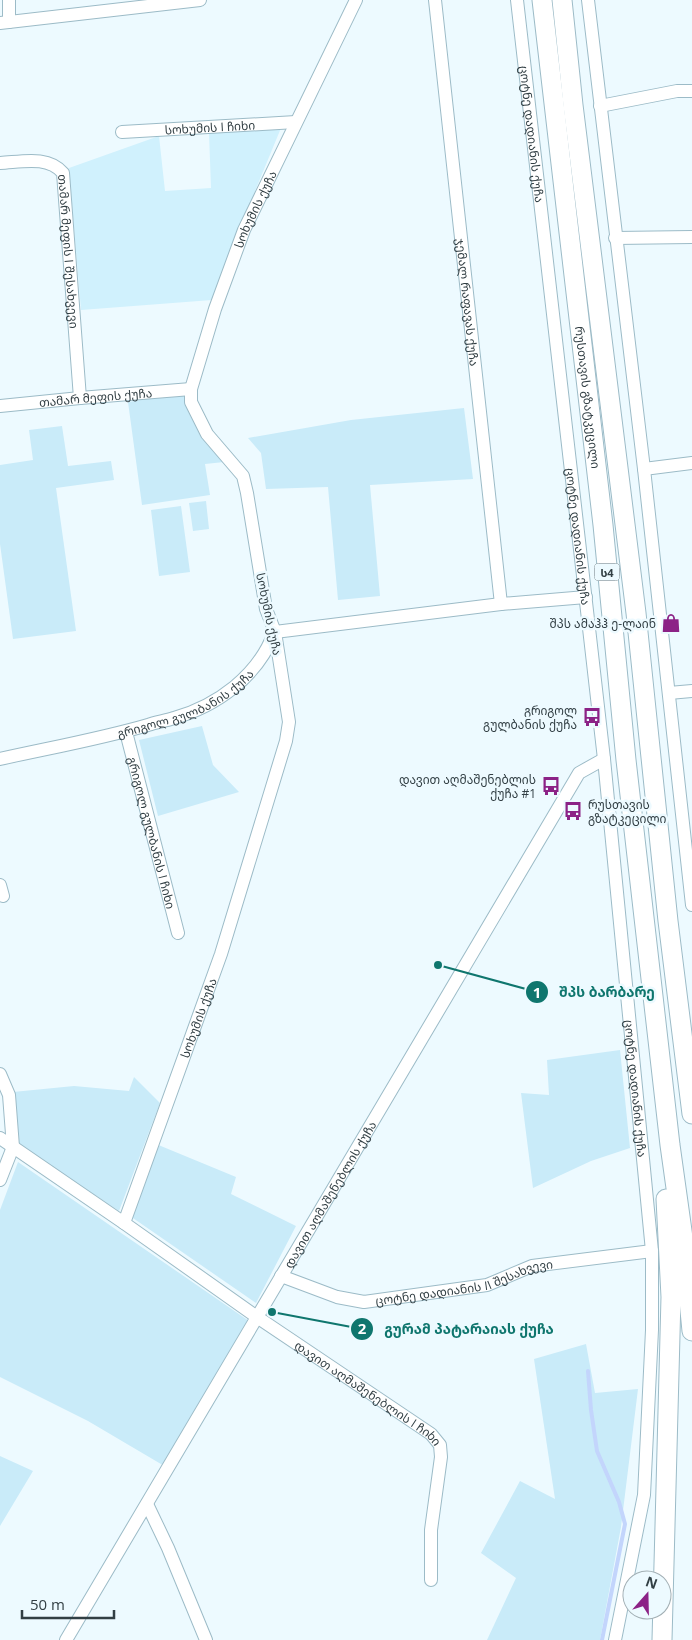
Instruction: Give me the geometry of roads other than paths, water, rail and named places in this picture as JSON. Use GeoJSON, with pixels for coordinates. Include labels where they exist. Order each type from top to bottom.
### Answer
{"type":"FeatureCollection","features":[{"type":"Feature","properties":{"kind":"highway","name":"რუსთავის გზატკეცილი"},"geometry":{"type":"LineString","coordinates":[[542,0],[602,525],[626,760],[670,1145],[683,1238],[692,1331]]}},
{"type":"Feature","properties":{"kind":"highway","name":"რუსთავის გზატკეცილი"},"geometry":{"type":"LineString","coordinates":[[562,0],[572,105],[636,613],[668,921],[692,1114]]}},
{"type":"Feature","properties":{"kind":"highway"},"geometry":{"type":"LineString","coordinates":[[662,1640],[671,1297],[666,1192],[670,1145]]}},
{"type":"Feature","properties":{"kind":"street"},"geometry":{"type":"LineString","coordinates":[[9,0],[4,23],[200,0]]}},
{"type":"Feature","properties":{"kind":"street","name":"სოხუმის ქუჩა"},"geometry":{"type":"LineString","coordinates":[[124,1223],[221,954],[286,741],[289,722],[275,632],[266,609],[243,476],[207,434],[192,402],[191,389],[215,309],[244,230],[356,0]]}},
{"type":"Feature","properties":{"kind":"street","name":"ჯემალ რაფავას ქუჩა"},"geometry":{"type":"LineString","coordinates":[[434,0],[501,604]]}},
{"type":"Feature","properties":{"kind":"street","name":"ცოტნე დადიანის ქუჩა"},"geometry":{"type":"LineString","coordinates":[[517,0],[604,759],[652,1251],[652,1330],[644,1495],[615,1640]]}},
{"type":"Feature","properties":{"kind":"street"},"geometry":{"type":"LineString","coordinates":[[588,0],[644,469],[692,905]]}},
{"type":"Feature","properties":{"kind":"street"},"geometry":{"type":"LineString","coordinates":[[600,106],[677,91],[692,91]]}},
{"type":"Feature","properties":{"kind":"street","name":"სოხუმის I ჩიხი"},"geometry":{"type":"LineString","coordinates":[[122,132],[296,122]]}},
{"type":"Feature","properties":{"kind":"street","name":"თამარ მეფის I შესახვევი"},"geometry":{"type":"LineString","coordinates":[[0,163],[43,161],[56,165],[63,173],[80,398]]}},
{"type":"Feature","properties":{"kind":"street"},"geometry":{"type":"LineString","coordinates":[[615,238],[692,237]]}},
{"type":"Feature","properties":{"kind":"street","name":"თამარ მეფის ქუჩა"},"geometry":{"type":"LineString","coordinates":[[0,406],[191,389]]}},
{"type":"Feature","properties":{"kind":"street"},"geometry":{"type":"LineString","coordinates":[[644,469],[692,463]]}},
{"type":"Feature","properties":{"kind":"street"},"geometry":{"type":"LineString","coordinates":[[275,632],[501,604],[586,597]]}},
{"type":"Feature","properties":{"kind":"street","name":"გრიგოლ გულბანის ქუჩა"},"geometry":{"type":"LineString","coordinates":[[0,759],[126,732],[200,708],[223,696],[244,679],[269,647],[275,632]]}},
{"type":"Feature","properties":{"kind":"street"},"geometry":{"type":"LineString","coordinates":[[669,693],[692,691]]}},
{"type":"Feature","properties":{"kind":"street","name":"გრიგოლ გულბანის I ჩიხი"},"geometry":{"type":"LineString","coordinates":[[126,732],[178,933]]}},
{"type":"Feature","properties":{"kind":"street","name":"დავით აღმაშენებლის ქუჩა"},"geometry":{"type":"LineString","coordinates":[[66,1640],[579,773],[604,759]]}},
{"type":"Feature","properties":{"kind":"street"},"geometry":{"type":"LineString","coordinates":[[0,1074],[9,1095],[13,1147],[0,1180]]}},
{"type":"Feature","properties":{"kind":"street","name":"დავით აღმაშენებლის I ჩიხი"},"geometry":{"type":"LineString","coordinates":[[0,1138],[257,1317],[431,1434],[440,1446],[441,1457],[431,1530],[431,1580]]}},
{"type":"Feature","properties":{"kind":"street","name":"ცოტნე დადიანის II შესახვევი"},"geometry":{"type":"LineString","coordinates":[[281,1276],[337,1297],[364,1302],[486,1285],[532,1266],[652,1251]]}},
{"type":"Feature","properties":{"kind":"street"},"geometry":{"type":"LineString","coordinates":[[147,1504],[168,1548],[206,1640]]}},
{"type":"Feature","properties":{"kind":"waterway"},"geometry":{"type":"LineString","coordinates":[[588,1371],[597,1451],[619,1502],[625,1524],[602,1640]]}},
{"type":"Feature","properties":{"kind":"place","name":"შპს ამაჰჰ ე-ლაინ"},"geometry":{"type":"Point","coordinates":[671,623]}},
{"type":"Feature","properties":{"kind":"place","name":"გრიგოლ გულბანის ქუჩა"},"geometry":{"type":"Point","coordinates":[592,717]}},
{"type":"Feature","properties":{"kind":"place","name":"დავით აღმაშენებლის ქუჩა #1"},"geometry":{"type":"Point","coordinates":[551,786]}},
{"type":"Feature","properties":{"kind":"place","name":"რუსთავის გზატკეცილი"},"geometry":{"type":"Point","coordinates":[573,811]}},
{"type":"Feature","properties":{"kind":"place","name":"შპს ბარბარე"},"geometry":{"type":"Point","coordinates":[438,965]}},
{"type":"Feature","properties":{"kind":"place","name":"გურამ პატარაიას ქუჩა"},"geometry":{"type":"Point","coordinates":[272,1312]}}]}
